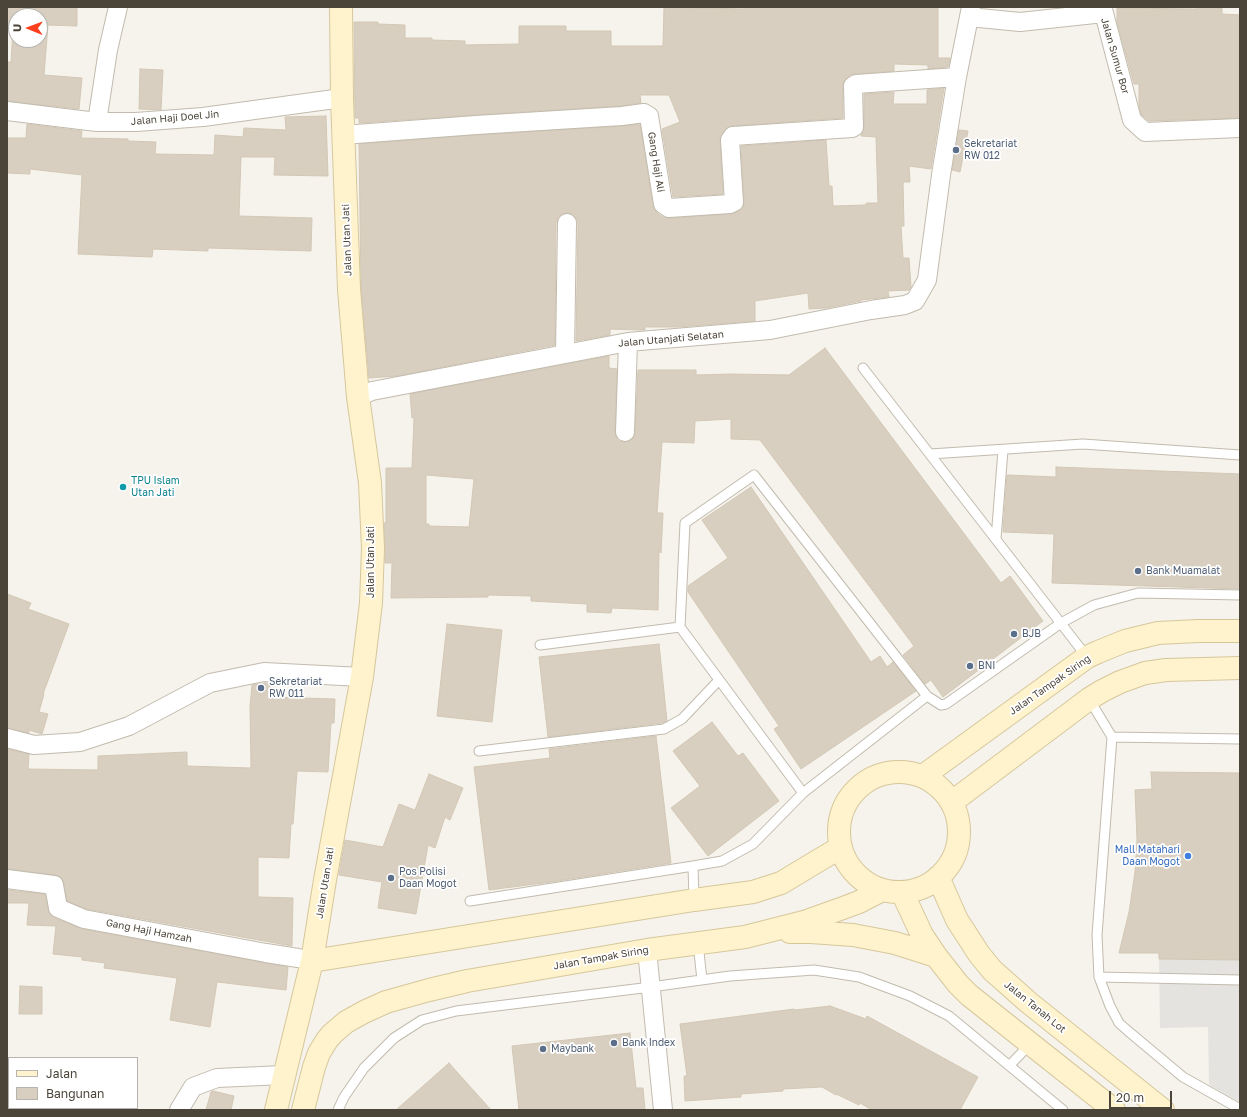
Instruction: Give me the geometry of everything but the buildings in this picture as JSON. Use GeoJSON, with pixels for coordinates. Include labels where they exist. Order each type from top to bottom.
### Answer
{"type":"FeatureCollection","features":[{"type":"Feature","properties":{"kind":"main road","name":"Jalan Utan Jati"},"geometry":{"type":"LineString","coordinates":[[276,1110],[312,961],[325,880],[362,677],[371,603],[373,548],[370,483],[358,397],[349,289],[340,7]]}},
{"type":"Feature","properties":{"kind":"main road","name":"Jalan Tampak Siring"},"geometry":{"type":"LineString","coordinates":[[923,776],[1087,657],[1113,645],[1158,633],[1240,631]]}},
{"type":"Feature","properties":{"kind":"main road"},"geometry":{"type":"LineString","coordinates":[[952,802],[1089,699],[1120,682],[1145,674],[1166,670],[1240,668]]}},
{"type":"Feature","properties":{"kind":"main road"},"geometry":{"type":"LineString","coordinates":[[890,772],[907,772],[923,776],[944,791],[952,802],[958,819],[959,836],[956,854],[947,869],[938,877],[924,887],[913,891],[892,891],[864,881],[850,866],[841,847],[839,830],[842,814],[849,798],[860,786],[874,777],[890,772]]}},
{"type":"Feature","properties":{"kind":"main road"},"geometry":{"type":"LineString","coordinates":[[312,961],[694,900],[753,892],[781,883],[841,847]]}},
{"type":"Feature","properties":{"kind":"main road","name":"Jalan Tanah Lot"},"geometry":{"type":"LineString","coordinates":[[938,877],[957,920],[978,954],[992,970],[1028,1002],[1163,1110]]}},
{"type":"Feature","properties":{"kind":"main road","name":"Jalan Tampak Siring"},"geometry":{"type":"LineString","coordinates":[[303,1110],[314,1067],[319,1053],[327,1040],[338,1028],[358,1015],[386,1002],[404,996],[466,982],[648,950],[745,937],[804,922],[892,891]]}},
{"type":"Feature","properties":{"kind":"main road"},"geometry":{"type":"LineString","coordinates":[[892,891],[936,956],[958,984],[969,995],[1114,1110]]}},
{"type":"Feature","properties":{"kind":"main road"},"geometry":{"type":"LineString","coordinates":[[319,920],[321,930],[327,942],[338,950],[352,955]]}},
{"type":"Feature","properties":{"kind":"main road"},"geometry":{"type":"LineString","coordinates":[[745,937],[768,934],[811,932],[853,935],[895,943],[936,956]]}},
{"type":"Feature","properties":{"kind":"street"},"geometry":{"type":"LineString","coordinates":[[97,122],[108,50],[118,7]]}},
{"type":"Feature","properties":{"kind":"street","name":"Jalan Sumur Bor"},"geometry":{"type":"LineString","coordinates":[[915,301],[927,280],[941,175],[957,77],[970,12],[1020,22],[1104,14],[1132,120],[1145,132],[1240,128]]}},
{"type":"Feature","properties":{"kind":"street","name":"Gang Haji Ali"},"geometry":{"type":"LineString","coordinates":[[343,135],[622,116],[644,113],[649,116],[663,204],[669,208],[730,204],[734,202],[730,140],[733,136],[852,128],[854,127],[853,86],[856,84],[957,77]]}},
{"type":"Feature","properties":{"kind":"street","name":"Jalan Haji Doel Jin"},"geometry":{"type":"LineString","coordinates":[[7,111],[97,122],[136,122],[203,117],[342,98]]}},
{"type":"Feature","properties":{"kind":"street"},"geometry":{"type":"LineString","coordinates":[[565,354],[567,224]]}},
{"type":"Feature","properties":{"kind":"street","name":"Jalan Utanjati Selatan"},"geometry":{"type":"LineString","coordinates":[[358,397],[372,391],[628,342],[770,330],[842,315],[905,305],[915,301]]}},
{"type":"Feature","properties":{"kind":"street"},"geometry":{"type":"LineString","coordinates":[[625,432],[628,342]]}},
{"type":"Feature","properties":{"kind":"street"},"geometry":{"type":"LineString","coordinates":[[7,738],[34,745],[80,742],[129,726],[210,683],[264,672],[362,677]]}},
{"type":"Feature","properties":{"kind":"street","name":"Gang Haji Hamzah"},"geometry":{"type":"LineString","coordinates":[[7,879],[54,885],[58,908],[84,919],[266,954],[312,961]]}},
{"type":"Feature","properties":{"kind":"street"},"geometry":{"type":"LineString","coordinates":[[648,950],[663,1110]]}},
{"type":"Feature","properties":{"kind":"street"},"geometry":{"type":"LineString","coordinates":[[179,1110],[193,1087],[217,1078],[284,1075]]}},
{"type":"Feature","properties":{"kind":"lane"},"geometry":{"type":"LineString","coordinates":[[863,368],[1087,657]]}},
{"type":"Feature","properties":{"kind":"lane"},"geometry":{"type":"LineString","coordinates":[[930,454],[1083,444],[1240,455]]}},
{"type":"Feature","properties":{"kind":"lane"},"geometry":{"type":"LineString","coordinates":[[996,539],[1003,450]]}},
{"type":"Feature","properties":{"kind":"lane"},"geometry":{"type":"LineString","coordinates":[[803,793],[680,627],[685,523],[754,474],[927,696],[941,705],[946,704],[1061,623],[1094,605],[1138,593],[1240,595]]}},
{"type":"Feature","properties":{"kind":"lane"},"geometry":{"type":"LineString","coordinates":[[540,645],[680,627]]}},
{"type":"Feature","properties":{"kind":"lane"},"geometry":{"type":"LineString","coordinates":[[479,751],[664,729],[682,719],[719,680]]}},
{"type":"Feature","properties":{"kind":"lane"},"geometry":{"type":"LineString","coordinates":[[470,901],[722,861],[753,844],[803,793],[927,696]]}},
{"type":"Feature","properties":{"kind":"lane"},"geometry":{"type":"LineString","coordinates":[[1089,699],[1112,737],[1097,935],[1099,977],[1110,1006],[1119,1023],[1128,1032],[1183,1076],[1240,1109]]}},
{"type":"Feature","properties":{"kind":"lane"},"geometry":{"type":"LineString","coordinates":[[1112,737],[1240,739]]}},
{"type":"Feature","properties":{"kind":"lane"},"geometry":{"type":"LineString","coordinates":[[693,866],[694,900]]}},
{"type":"Feature","properties":{"kind":"lane"},"geometry":{"type":"LineString","coordinates":[[698,943],[702,980]]}},
{"type":"Feature","properties":{"kind":"lane"},"geometry":{"type":"LineString","coordinates":[[338,1110],[344,1096],[364,1068],[394,1038],[422,1020],[456,1011],[730,976],[814,970],[859,977],[910,996],[949,1016],[1063,1110]]}},
{"type":"Feature","properties":{"kind":"lane"},"geometry":{"type":"LineString","coordinates":[[1099,977],[1240,980]]}},
{"type":"Feature","properties":{"kind":"lane"},"geometry":{"type":"LineString","coordinates":[[1010,1066],[1031,1044]]}},
{"type":"Feature","properties":{"kind":"shaded area"},"geometry":{"type":"Polygon","coordinates":[[[1159,959],[1240,960],[1240,1102],[1209,1085],[1208,1027],[1160,1028],[1159,959]]]}},
{"type":"Feature","properties":{"kind":"place","name":"Sekretariat RW 012"},"geometry":{"type":"Point","coordinates":[956,150]}},
{"type":"Feature","properties":{"kind":"place","name":"TPU Islam Utan Jati"},"geometry":{"type":"Point","coordinates":[123,487]}},
{"type":"Feature","properties":{"kind":"place","name":"Bank Muamalat"},"geometry":{"type":"Point","coordinates":[1138,571]}},
{"type":"Feature","properties":{"kind":"place","name":"BJB"},"geometry":{"type":"Point","coordinates":[1014,634]}},
{"type":"Feature","properties":{"kind":"place","name":"BNI"},"geometry":{"type":"Point","coordinates":[970,666]}},
{"type":"Feature","properties":{"kind":"place","name":"Sekretariat RW 011"},"geometry":{"type":"Point","coordinates":[261,688]}},
{"type":"Feature","properties":{"kind":"place","name":"Mall Matahari Daan Mogot"},"geometry":{"type":"Point","coordinates":[1188,856]}},
{"type":"Feature","properties":{"kind":"place","name":"Pos Polisi Daan Mogot"},"geometry":{"type":"Point","coordinates":[391,878]}},
{"type":"Feature","properties":{"kind":"place","name":"Bank Index"},"geometry":{"type":"Point","coordinates":[614,1043]}},
{"type":"Feature","properties":{"kind":"place","name":"Maybank"},"geometry":{"type":"Point","coordinates":[543,1049]}}]}
